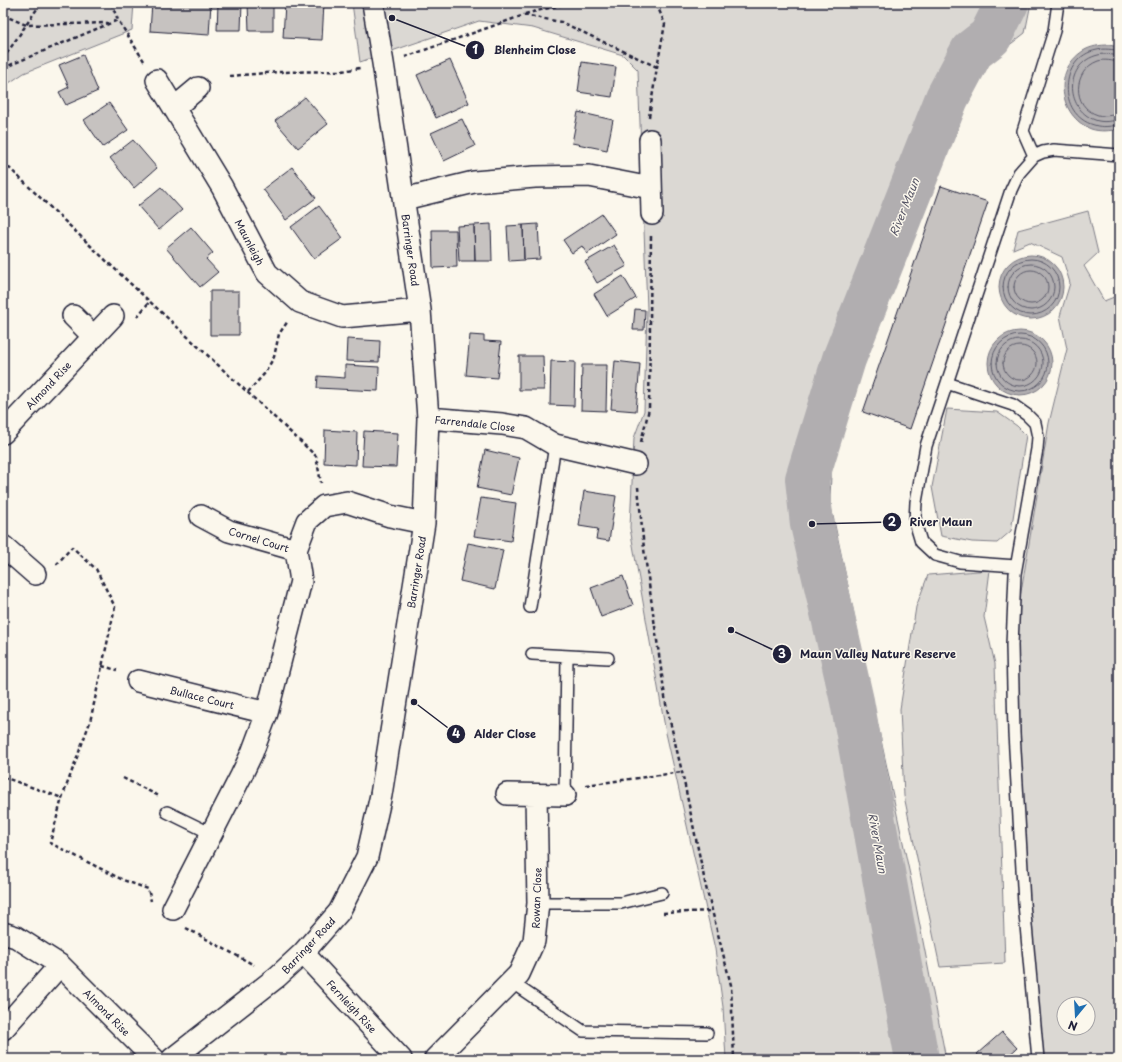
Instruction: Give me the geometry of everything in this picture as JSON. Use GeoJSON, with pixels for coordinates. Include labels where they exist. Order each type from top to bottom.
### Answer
{"type":"FeatureCollection","features":[{"type":"Feature","properties":{"kind":"street","name":"Barringer Road"},"geometry":{"type":"LineString","coordinates":[[172,1059],[277,977],[303,953],[339,912],[367,857],[380,795],[424,523],[428,418],[420,310],[374,3]]}},
{"type":"Feature","properties":{"kind":"street","name":"Maunleigh"},"geometry":{"type":"LineString","coordinates":[[156,80],[222,187],[266,273],[300,302],[342,317],[420,310]]}},
{"type":"Feature","properties":{"kind":"street"},"geometry":{"type":"LineString","coordinates":[[174,108],[198,88]]}},
{"type":"Feature","properties":{"kind":"street"},"geometry":{"type":"LineString","coordinates":[[650,140],[652,214]]}},
{"type":"Feature","properties":{"kind":"street"},"geometry":{"type":"LineString","coordinates":[[404,199],[474,182],[535,178],[588,176],[651,188]]}},
{"type":"Feature","properties":{"kind":"street"},"geometry":{"type":"LineString","coordinates":[[73,316],[94,337]]}},
{"type":"Feature","properties":{"kind":"street","name":"Almond Rise"},"geometry":{"type":"LineString","coordinates":[[3,433],[113,316]]}},
{"type":"Feature","properties":{"kind":"street","name":"Farrendale Close"},"geometry":{"type":"LineString","coordinates":[[428,418],[502,424],[526,428],[555,445],[636,464]]}},
{"type":"Feature","properties":{"kind":"street"},"geometry":{"type":"LineString","coordinates":[[177,918],[212,834],[252,753],[266,713],[301,581],[296,550],[307,521],[324,506],[347,502],[390,516],[424,523]]}},
{"type":"Feature","properties":{"kind":"street","name":"Cornel Court"},"geometry":{"type":"LineString","coordinates":[[200,516],[229,531],[296,550]]}},
{"type":"Feature","properties":{"kind":"street"},"geometry":{"type":"LineString","coordinates":[[3,546],[29,569]]}},
{"type":"Feature","properties":{"kind":"street","name":"Bullace Court"},"geometry":{"type":"LineString","coordinates":[[138,681],[266,713]]}},
{"type":"Feature","properties":{"kind":"street"},"geometry":{"type":"LineString","coordinates":[[507,794],[565,795]]}},
{"type":"Feature","properties":{"kind":"street","name":"Rowan Close"},"geometry":{"type":"LineString","coordinates":[[435,1059],[519,974],[534,941],[538,903],[536,795]]}},
{"type":"Feature","properties":{"kind":"street","name":"Almond Rise"},"geometry":{"type":"LineString","coordinates":[[3,933],[16,937],[60,965],[154,1059]]}},
{"type":"Feature","properties":{"kind":"street","name":"Fernleigh Rise"},"geometry":{"type":"LineString","coordinates":[[303,953],[401,1059]]}},
{"type":"Feature","properties":{"kind":"street"},"geometry":{"type":"LineString","coordinates":[[3,1029],[60,965]]}},
{"type":"Feature","properties":{"kind":"lane"},"geometry":{"type":"LineString","coordinates":[[1034,156],[1023,131],[1054,31],[1058,3]]}},
{"type":"Feature","properties":{"kind":"lane"},"geometry":{"type":"LineString","coordinates":[[1016,566],[960,562],[935,555],[921,542],[915,522],[916,502],[926,446],[1011,190],[1019,173],[1034,156],[1054,150],[1119,155]]}},
{"type":"Feature","properties":{"kind":"lane"},"geometry":{"type":"LineString","coordinates":[[947,383],[1013,405],[1035,423],[1038,436],[1038,449],[1016,566],[1012,645],[1014,733],[1024,903],[1038,1059]]}},
{"type":"Feature","properties":{"kind":"lane"},"geometry":{"type":"LineString","coordinates":[[530,607],[555,445]]}},
{"type":"Feature","properties":{"kind":"lane"},"geometry":{"type":"LineString","coordinates":[[532,654],[608,658]]}},
{"type":"Feature","properties":{"kind":"lane"},"geometry":{"type":"LineString","coordinates":[[565,795],[568,656]]}},
{"type":"Feature","properties":{"kind":"lane"},"geometry":{"type":"LineString","coordinates":[[167,812],[212,834]]}},
{"type":"Feature","properties":{"kind":"lane"},"geometry":{"type":"LineString","coordinates":[[538,903],[621,903],[662,894]]}},
{"type":"Feature","properties":{"kind":"lane"},"geometry":{"type":"LineString","coordinates":[[511,982],[583,1032],[707,1033]]}},
{"type":"Feature","properties":{"kind":"path"},"geometry":{"type":"LineString","coordinates":[[3,59],[41,3]]}},
{"type":"Feature","properties":{"kind":"path"},"geometry":{"type":"LineString","coordinates":[[111,3],[118,20],[156,80]]}},
{"type":"Feature","properties":{"kind":"path"},"geometry":{"type":"LineString","coordinates":[[400,59],[524,15],[569,3]]}},
{"type":"Feature","properties":{"kind":"path"},"geometry":{"type":"LineString","coordinates":[[650,140],[649,122],[665,24],[656,3]]}},
{"type":"Feature","properties":{"kind":"path"},"geometry":{"type":"LineString","coordinates":[[3,15],[26,25],[111,23]]}},
{"type":"Feature","properties":{"kind":"path"},"geometry":{"type":"LineString","coordinates":[[524,15],[561,22],[657,67]]}},
{"type":"Feature","properties":{"kind":"path"},"geometry":{"type":"LineString","coordinates":[[3,68],[118,20]]}},
{"type":"Feature","properties":{"kind":"path"},"geometry":{"type":"LineString","coordinates":[[230,76],[278,72],[342,71],[365,68]]}},
{"type":"Feature","properties":{"kind":"path"},"geometry":{"type":"LineString","coordinates":[[3,162],[118,272],[316,456],[324,506]]}},
{"type":"Feature","properties":{"kind":"path"},"geometry":{"type":"LineString","coordinates":[[652,214],[649,409],[636,464],[644,549],[666,704],[706,887],[731,985],[734,1059]]}},
{"type":"Feature","properties":{"kind":"path"},"geometry":{"type":"LineString","coordinates":[[136,318],[150,301]]}},
{"type":"Feature","properties":{"kind":"path"},"geometry":{"type":"LineString","coordinates":[[248,392],[266,373],[274,357],[279,334],[300,302]]}},
{"type":"Feature","properties":{"kind":"path"},"geometry":{"type":"LineString","coordinates":[[29,569],[57,564],[72,547],[96,569],[116,607],[90,722],[62,798],[50,843],[123,880],[148,889],[152,904]]}},
{"type":"Feature","properties":{"kind":"path"},"geometry":{"type":"LineString","coordinates":[[565,795],[581,785],[682,772]]}},
{"type":"Feature","properties":{"kind":"path"},"geometry":{"type":"LineString","coordinates":[[3,777],[62,798]]}},
{"type":"Feature","properties":{"kind":"path"},"geometry":{"type":"LineString","coordinates":[[123,778],[172,803],[167,812]]}},
{"type":"Feature","properties":{"kind":"path"},"geometry":{"type":"LineString","coordinates":[[177,918],[277,977]]}},
{"type":"Feature","properties":{"kind":"shaded area"},"geometry":{"type":"Polygon","coordinates":[[[3,3],[134,3],[132,30],[24,73],[3,87],[3,3]]]}},
{"type":"Feature","properties":{"kind":"shaded area"},"geometry":{"type":"Polygon","coordinates":[[[352,3],[1031,3],[1025,33],[967,78],[832,447],[830,502],[910,875],[946,1059],[726,1059],[723,1007],[715,949],[666,733],[630,528],[634,438],[644,411],[647,309],[638,70],[623,55],[533,28],[479,21],[360,62],[352,3]]]}},
{"type":"Feature","properties":{"kind":"shaded area"},"geometry":{"type":"Polygon","coordinates":[[[1088,211],[1098,253],[1084,266],[1104,301],[1119,295],[1119,1059],[1037,1059],[1018,718],[1015,628],[1049,423],[1067,349],[1060,316],[1070,283],[1062,257],[1030,242],[1013,249],[1018,230],[1088,211]]]}},
{"type":"Feature","properties":{"kind":"shaded area"},"geometry":{"type":"Polygon","coordinates":[[[947,409],[997,412],[1017,426],[1026,435],[1011,531],[997,543],[972,542],[941,536],[932,487],[947,409]]]}},
{"type":"Feature","properties":{"kind":"shaded area"},"geometry":{"type":"Polygon","coordinates":[[[990,570],[984,617],[995,664],[1005,963],[940,967],[904,796],[900,709],[916,607],[928,575],[990,570]]]}},
{"type":"Feature","properties":{"kind":"water"},"geometry":{"type":"Polygon","coordinates":[[[1109,45],[1119,47],[1119,129],[1098,131],[1080,123],[1072,114],[1066,104],[1063,93],[1063,81],[1073,60],[1083,51],[1096,46],[1109,45]]]}},
{"type":"Feature","properties":{"kind":"water"},"geometry":{"type":"Polygon","coordinates":[[[1025,255],[1037,255],[1054,264],[1061,275],[1063,287],[1061,299],[1054,310],[1037,319],[1025,319],[1013,314],[1004,305],[999,293],[999,281],[1004,269],[1013,260],[1025,255]]]}},
{"type":"Feature","properties":{"kind":"water"},"geometry":{"type":"Polygon","coordinates":[[[1014,331],[1026,331],[1043,340],[1050,351],[1052,363],[1050,375],[1043,386],[1026,395],[1014,395],[1002,390],[993,381],[988,369],[988,357],[993,345],[1002,336],[1014,331]]]}},
{"type":"Feature","properties":{"kind":"building"},"geometry":{"type":"Polygon","coordinates":[[[152,3],[211,3],[209,35],[150,31],[152,3]]]}},
{"type":"Feature","properties":{"kind":"building"},"geometry":{"type":"Polygon","coordinates":[[[218,3],[242,3],[241,30],[217,30],[218,3]]]}},
{"type":"Feature","properties":{"kind":"building"},"geometry":{"type":"Polygon","coordinates":[[[248,3],[273,3],[273,31],[249,31],[248,3]]]}},
{"type":"Feature","properties":{"kind":"building"},"geometry":{"type":"Polygon","coordinates":[[[285,3],[324,3],[322,40],[283,38],[285,3]]]}},
{"type":"Feature","properties":{"kind":"building"},"geometry":{"type":"Polygon","coordinates":[[[83,55],[98,91],[66,105],[59,92],[69,87],[59,65],[83,55]]]}},
{"type":"Feature","properties":{"kind":"building"},"geometry":{"type":"Polygon","coordinates":[[[450,60],[469,103],[436,118],[417,75],[450,60]]]}},
{"type":"Feature","properties":{"kind":"building"},"geometry":{"type":"Polygon","coordinates":[[[582,62],[616,67],[612,97],[578,92],[582,62]]]}},
{"type":"Feature","properties":{"kind":"building"},"geometry":{"type":"Polygon","coordinates":[[[305,97],[328,124],[298,148],[275,121],[305,97]]]}},
{"type":"Feature","properties":{"kind":"building"},"geometry":{"type":"Polygon","coordinates":[[[109,103],[128,130],[103,147],[84,120],[109,103]]]}},
{"type":"Feature","properties":{"kind":"building"},"geometry":{"type":"Polygon","coordinates":[[[578,112],[613,120],[607,150],[572,143],[578,112]]]}},
{"type":"Feature","properties":{"kind":"building"},"geometry":{"type":"Polygon","coordinates":[[[462,119],[475,146],[444,161],[431,133],[462,119]]]}},
{"type":"Feature","properties":{"kind":"building"},"geometry":{"type":"Polygon","coordinates":[[[133,140],[157,168],[134,188],[110,158],[133,140]]]}},
{"type":"Feature","properties":{"kind":"building"},"geometry":{"type":"Polygon","coordinates":[[[292,167],[316,198],[286,220],[263,189],[292,167]]]}},
{"type":"Feature","properties":{"kind":"building"},"geometry":{"type":"Polygon","coordinates":[[[941,186],[988,202],[910,429],[863,412],[941,186]]]}},
{"type":"Feature","properties":{"kind":"building"},"geometry":{"type":"Polygon","coordinates":[[[161,187],[182,210],[159,230],[138,206],[161,187]]]}},
{"type":"Feature","properties":{"kind":"building"},"geometry":{"type":"Polygon","coordinates":[[[319,206],[343,238],[314,259],[291,227],[319,206]]]}},
{"type":"Feature","properties":{"kind":"building"},"geometry":{"type":"Polygon","coordinates":[[[602,214],[616,234],[587,254],[582,246],[572,253],[563,240],[602,214]]]}},
{"type":"Feature","properties":{"kind":"building"},"geometry":{"type":"Polygon","coordinates":[[[491,224],[492,261],[475,261],[474,225],[491,224]]]}},
{"type":"Feature","properties":{"kind":"building"},"geometry":{"type":"Polygon","coordinates":[[[538,224],[540,259],[524,260],[523,225],[538,224]]]}},
{"type":"Feature","properties":{"kind":"building"},"geometry":{"type":"Polygon","coordinates":[[[474,225],[475,261],[459,261],[457,226],[474,225]]]}},
{"type":"Feature","properties":{"kind":"building"},"geometry":{"type":"Polygon","coordinates":[[[523,225],[524,260],[509,261],[507,226],[523,225]]]}},
{"type":"Feature","properties":{"kind":"building"},"geometry":{"type":"Polygon","coordinates":[[[191,227],[213,253],[206,259],[218,272],[200,287],[166,248],[191,227]]]}},
{"type":"Feature","properties":{"kind":"building"},"geometry":{"type":"Polygon","coordinates":[[[432,230],[456,230],[457,267],[433,268],[432,230]]]}},
{"type":"Feature","properties":{"kind":"building"},"geometry":{"type":"Polygon","coordinates":[[[614,245],[627,266],[597,283],[585,262],[614,245]]]}},
{"type":"Feature","properties":{"kind":"building"},"geometry":{"type":"Polygon","coordinates":[[[623,276],[636,298],[607,316],[594,294],[623,276]]]}},
{"type":"Feature","properties":{"kind":"building"},"geometry":{"type":"Polygon","coordinates":[[[210,291],[239,291],[239,335],[210,335],[210,291]]]}},
{"type":"Feature","properties":{"kind":"building"},"geometry":{"type":"Polygon","coordinates":[[[635,309],[645,310],[644,330],[633,330],[635,309]]]}},
{"type":"Feature","properties":{"kind":"building"},"geometry":{"type":"Polygon","coordinates":[[[470,335],[484,336],[484,341],[501,342],[497,378],[466,375],[470,335]]]}},
{"type":"Feature","properties":{"kind":"building"},"geometry":{"type":"Polygon","coordinates":[[[347,339],[380,341],[379,362],[346,361],[347,339]]]}},
{"type":"Feature","properties":{"kind":"building"},"geometry":{"type":"Polygon","coordinates":[[[519,356],[543,356],[544,390],[519,390],[519,356]]]}},
{"type":"Feature","properties":{"kind":"building"},"geometry":{"type":"Polygon","coordinates":[[[551,361],[575,362],[574,406],[550,405],[551,361]]]}},
{"type":"Feature","properties":{"kind":"building"},"geometry":{"type":"Polygon","coordinates":[[[615,361],[640,364],[636,411],[611,409],[615,361]]]}},
{"type":"Feature","properties":{"kind":"building"},"geometry":{"type":"Polygon","coordinates":[[[345,365],[379,367],[378,391],[317,388],[318,376],[345,378],[345,365]]]}},
{"type":"Feature","properties":{"kind":"building"},"geometry":{"type":"Polygon","coordinates":[[[582,365],[607,365],[606,411],[581,410],[582,365]]]}},
{"type":"Feature","properties":{"kind":"building"},"geometry":{"type":"Polygon","coordinates":[[[325,430],[357,432],[356,465],[324,463],[325,430]]]}},
{"type":"Feature","properties":{"kind":"building"},"geometry":{"type":"Polygon","coordinates":[[[364,431],[398,433],[396,467],[362,466],[364,431]]]}},
{"type":"Feature","properties":{"kind":"building"},"geometry":{"type":"Polygon","coordinates":[[[485,450],[519,458],[511,495],[477,488],[485,450]]]}},
{"type":"Feature","properties":{"kind":"building"},"geometry":{"type":"Polygon","coordinates":[[[584,491],[616,496],[609,541],[596,539],[598,529],[579,526],[584,491]]]}},
{"type":"Feature","properties":{"kind":"building"},"geometry":{"type":"Polygon","coordinates":[[[481,498],[516,503],[511,541],[474,536],[481,498]]]}},
{"type":"Feature","properties":{"kind":"building"},"geometry":{"type":"Polygon","coordinates":[[[468,543],[503,550],[495,589],[460,581],[468,543]]]}},
{"type":"Feature","properties":{"kind":"building"},"geometry":{"type":"Polygon","coordinates":[[[623,576],[633,605],[601,617],[591,588],[623,576]]]}},
{"type":"Feature","properties":{"kind":"building"},"geometry":{"type":"Polygon","coordinates":[[[1002,1032],[1017,1048],[1006,1058],[1007,1059],[982,1059],[977,1054],[1002,1032]]]}},
{"type":"Feature","properties":{"kind":"waterway","name":"River Maun"},"geometry":{"type":"LineString","coordinates":[[917,1059],[852,701],[812,524],[807,479],[844,359],[947,98],[972,51],[990,37],[1007,3]]}},
{"type":"Feature","properties":{"kind":"place","name":"Blenheim Close"},"geometry":{"type":"Point","coordinates":[392,18]}},
{"type":"Feature","properties":{"kind":"place","name":"River Maun"},"geometry":{"type":"Point","coordinates":[812,524]}},
{"type":"Feature","properties":{"kind":"place","name":"Maun Valley Nature Reserve"},"geometry":{"type":"Point","coordinates":[731,630]}},
{"type":"Feature","properties":{"kind":"place","name":"Alder Close"},"geometry":{"type":"Point","coordinates":[414,702]}}]}
